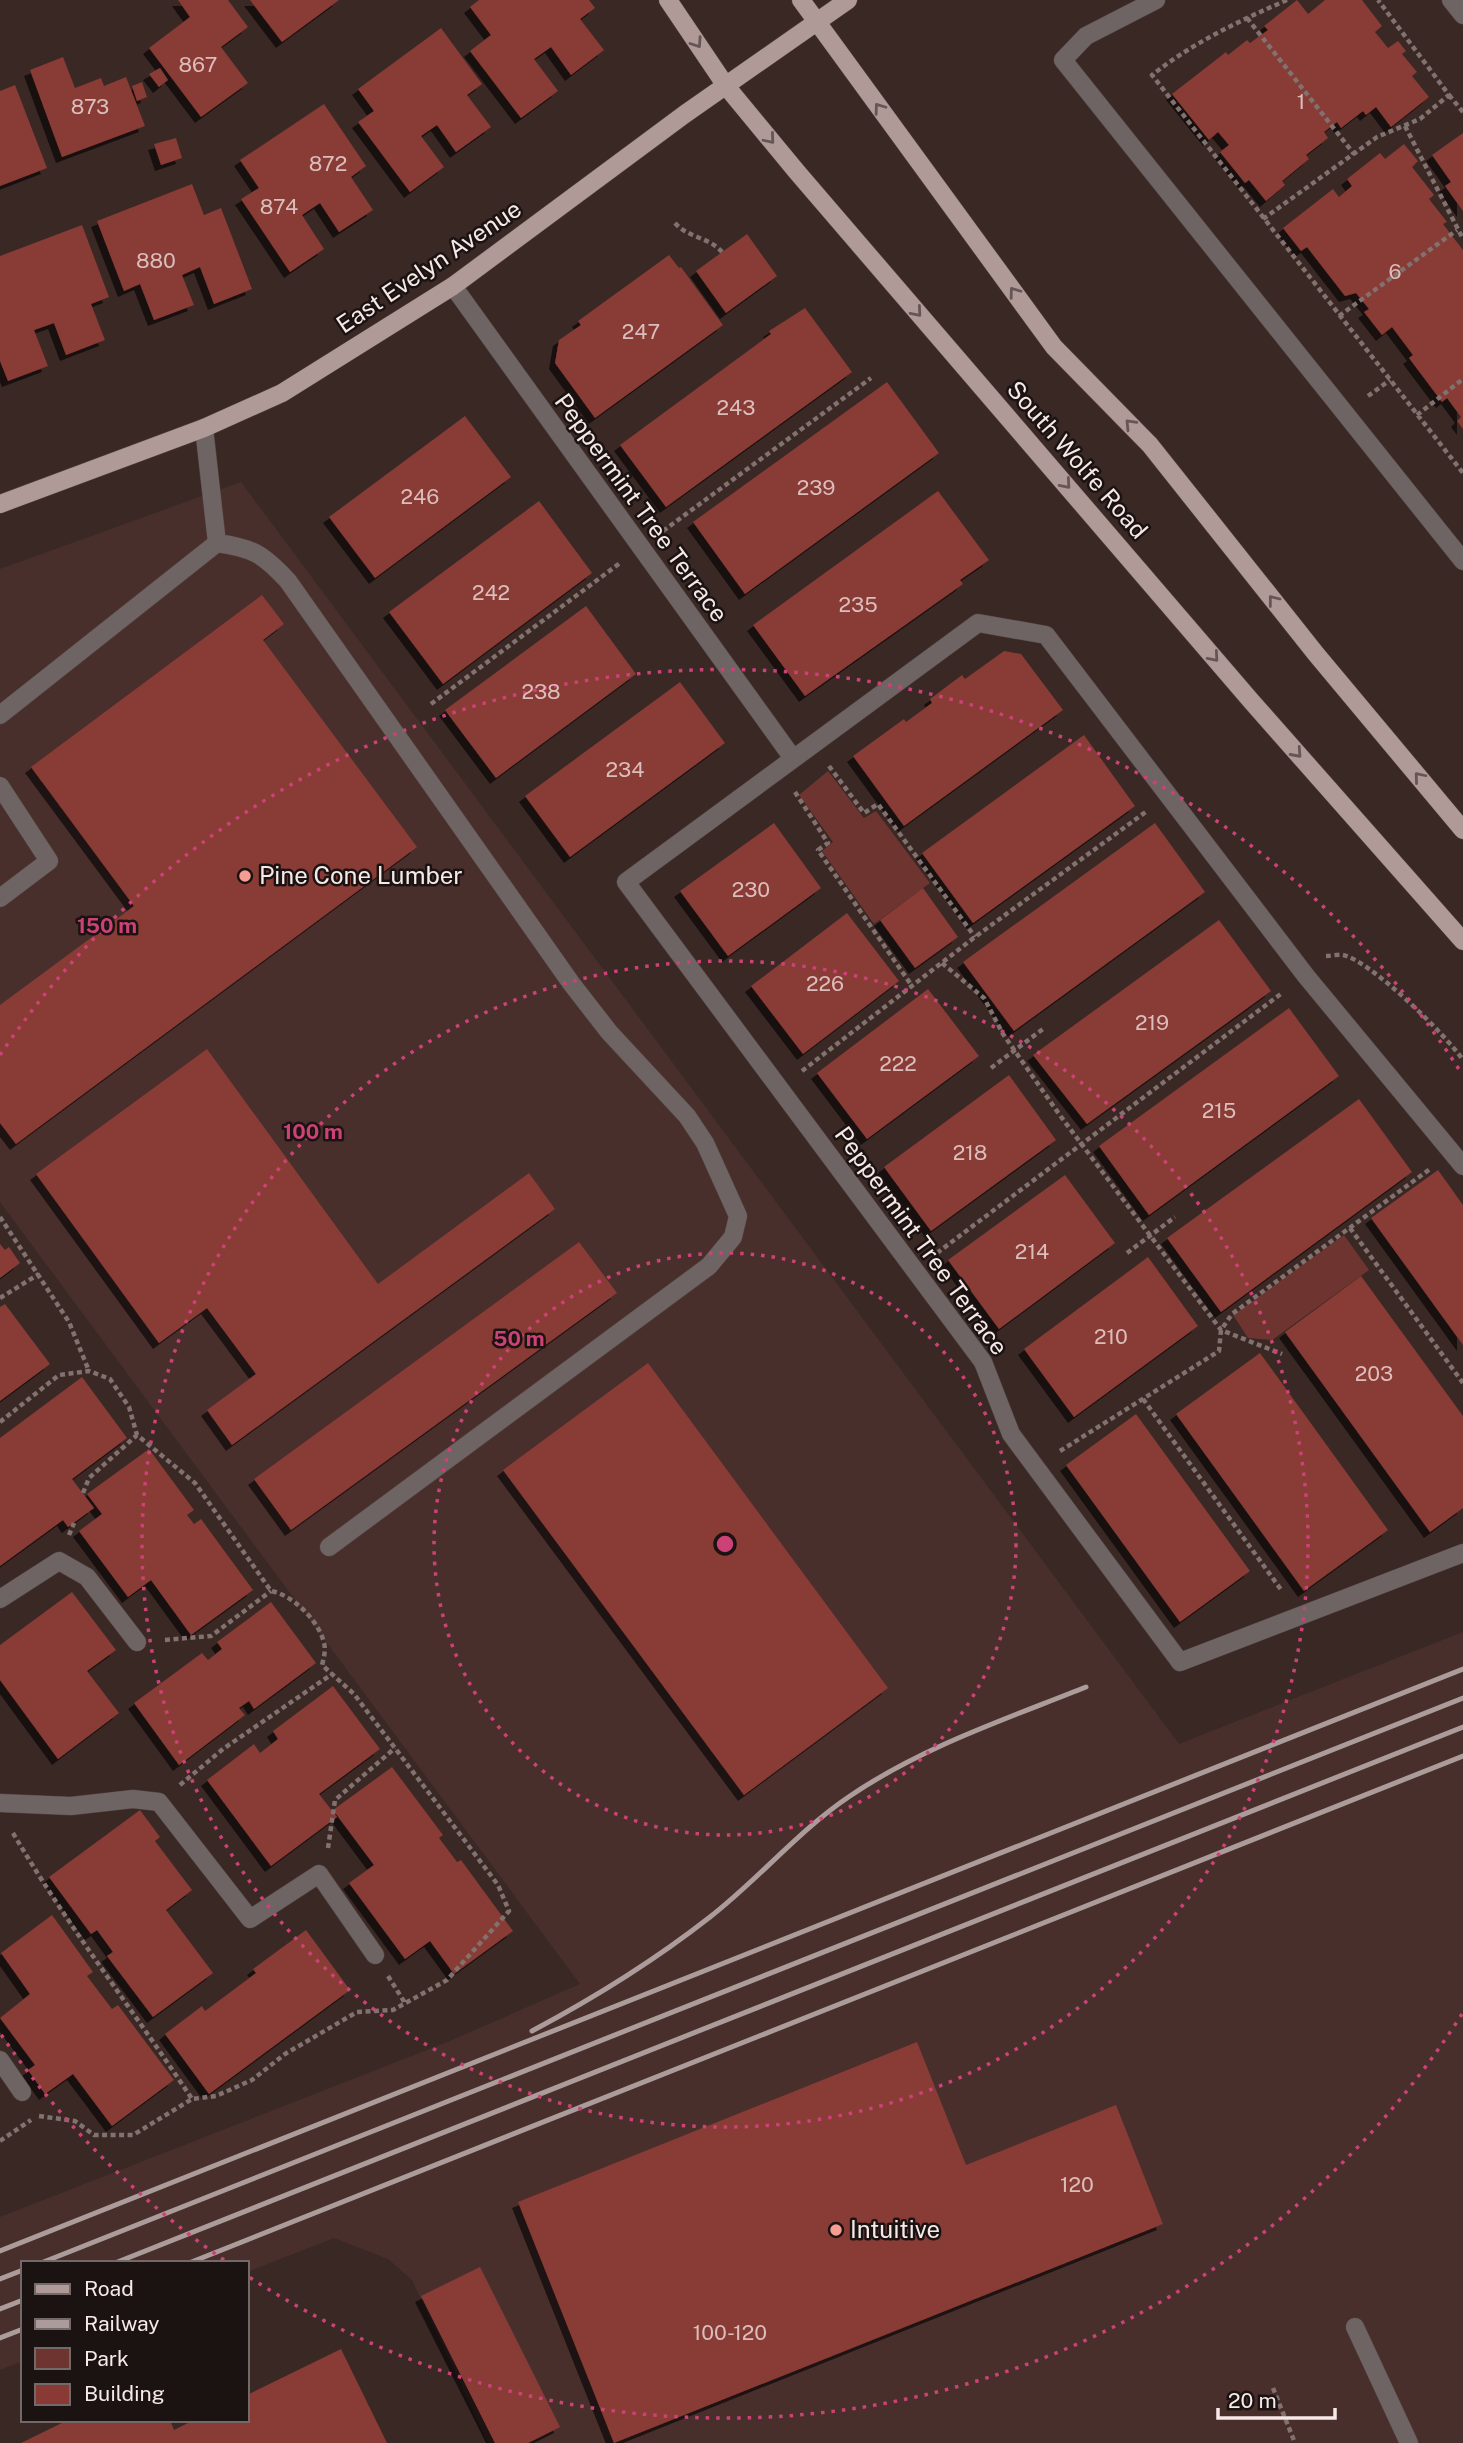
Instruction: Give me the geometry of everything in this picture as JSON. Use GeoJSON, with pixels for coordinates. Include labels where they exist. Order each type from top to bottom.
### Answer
{"type":"FeatureCollection","features":[{"type":"Feature","properties":{"kind":"main road","name":"South Wolfe Road"},"geometry":{"type":"LineString","coordinates":[[668,0],[726,86],[1252,702],[1463,941]]}},
{"type":"Feature","properties":{"kind":"main road"},"geometry":{"type":"LineString","coordinates":[[801,0],[1054,347],[1150,445],[1316,653],[1463,830]]}},
{"type":"Feature","properties":{"kind":"main road","name":"East Evelyn Avenue"},"geometry":{"type":"LineString","coordinates":[[0,504],[204,428],[282,393],[453,286],[848,0]]}},
{"type":"Feature","properties":{"kind":"street"},"geometry":{"type":"LineString","coordinates":[[1156,0],[1086,36],[1063,60],[1463,561]]}},
{"type":"Feature","properties":{"kind":"street"},"geometry":{"type":"LineString","coordinates":[[1451,0],[1463,15]]}},
{"type":"Feature","properties":{"kind":"street","name":"Peppermint Tree Terrace"},"geometry":{"type":"LineString","coordinates":[[453,286],[792,757]]}},
{"type":"Feature","properties":{"kind":"street"},"geometry":{"type":"LineString","coordinates":[[204,428],[217,543]]}},
{"type":"Feature","properties":{"kind":"street"},"geometry":{"type":"LineString","coordinates":[[0,715],[217,543],[247,547],[261,554],[288,581],[571,983],[610,1032],[687,1116],[705,1143],[738,1216],[733,1237],[709,1266],[329,1547]]}},
{"type":"Feature","properties":{"kind":"street","name":"Peppermint Tree Terrace"},"geometry":{"type":"LineString","coordinates":[[1458,1159],[1306,976],[1046,635],[978,623],[792,757],[626,883],[983,1362],[1011,1434],[1181,1662],[1463,1553]]}},
{"type":"Feature","properties":{"kind":"street"},"geometry":{"type":"LineString","coordinates":[[0,786],[49,861],[0,898]]}},
{"type":"Feature","properties":{"kind":"street"},"geometry":{"type":"LineString","coordinates":[[0,1599],[59,1561],[87,1577],[137,1642]]}},
{"type":"Feature","properties":{"kind":"street"},"geometry":{"type":"LineString","coordinates":[[0,1803],[71,1806],[133,1799],[159,1802],[250,1919],[319,1874],[375,1955]]}},
{"type":"Feature","properties":{"kind":"street"},"geometry":{"type":"LineString","coordinates":[[0,2060],[22,2092]]}},
{"type":"Feature","properties":{"kind":"street"},"geometry":{"type":"LineString","coordinates":[[1355,2327],[1409,2443]]}},
{"type":"Feature","properties":{"kind":"path"},"geometry":{"type":"LineString","coordinates":[[1287,0],[1180,53],[1152,75],[1463,472]]}},
{"type":"Feature","properties":{"kind":"path"},"geometry":{"type":"LineString","coordinates":[[1378,0],[1463,112]]}},
{"type":"Feature","properties":{"kind":"path"},"geometry":{"type":"LineString","coordinates":[[1247,18],[1354,154]]}},
{"type":"Feature","properties":{"kind":"path"},"geometry":{"type":"LineString","coordinates":[[1263,219],[1377,137],[1420,119],[1449,94]]}},
{"type":"Feature","properties":{"kind":"path"},"geometry":{"type":"LineString","coordinates":[[1405,126],[1463,239]]}},
{"type":"Feature","properties":{"kind":"path"},"geometry":{"type":"LineString","coordinates":[[675,222],[688,234],[709,241],[722,252]]}},
{"type":"Feature","properties":{"kind":"path"},"geometry":{"type":"LineString","coordinates":[[1339,316],[1457,230]]}},
{"type":"Feature","properties":{"kind":"path"},"geometry":{"type":"LineString","coordinates":[[1417,415],[1463,379]]}},
{"type":"Feature","properties":{"kind":"path"},"geometry":{"type":"LineString","coordinates":[[912,986],[818,850],[828,843],[796,794],[792,757],[830,766],[864,813],[878,804],[975,937]]}},
{"type":"Feature","properties":{"kind":"path"},"geometry":{"type":"LineString","coordinates":[[779,1088],[975,937],[1168,796]]}},
{"type":"Feature","properties":{"kind":"path"},"geometry":{"type":"LineString","coordinates":[[915,1270],[1306,976],[1326,956],[1344,955],[1373,972],[1417,1011],[1463,1060]]}},
{"type":"Feature","properties":{"kind":"path"},"geometry":{"type":"LineString","coordinates":[[942,963],[985,998],[1014,1049],[1221,1330],[1282,1354]]}},
{"type":"Feature","properties":{"kind":"path"},"geometry":{"type":"LineString","coordinates":[[991,1068],[1043,1029]]}},
{"type":"Feature","properties":{"kind":"path"},"geometry":{"type":"LineString","coordinates":[[1035,1466],[1219,1351],[1221,1330],[1232,1314],[1350,1228],[1458,1159]]}},
{"type":"Feature","properties":{"kind":"path"},"geometry":{"type":"LineString","coordinates":[[0,1217],[69,1322],[89,1371]]}},
{"type":"Feature","properties":{"kind":"path"},"geometry":{"type":"LineString","coordinates":[[1127,1253],[1175,1217]]}},
{"type":"Feature","properties":{"kind":"path"},"geometry":{"type":"LineString","coordinates":[[1350,1228],[1463,1383]]}},
{"type":"Feature","properties":{"kind":"path"},"geometry":{"type":"LineString","coordinates":[[0,1298],[39,1274]]}},
{"type":"Feature","properties":{"kind":"path"},"geometry":{"type":"LineString","coordinates":[[0,1422],[59,1375],[89,1371],[110,1379],[129,1407],[137,1435],[195,1483],[271,1591],[283,1593],[318,1625],[325,1646],[322,1665],[354,1694],[498,1885],[509,1911],[447,1980],[393,2010],[357,2012],[285,2054],[251,2080],[216,2096],[192,2099],[133,2135],[94,2135],[75,2122],[37,2116],[0,2141]]}},
{"type":"Feature","properties":{"kind":"path"},"geometry":{"type":"LineString","coordinates":[[1143,1399],[1300,1616]]}},
{"type":"Feature","properties":{"kind":"path"},"geometry":{"type":"LineString","coordinates":[[83,1493],[89,1478],[137,1435]]}},
{"type":"Feature","properties":{"kind":"path"},"geometry":{"type":"LineString","coordinates":[[137,1642],[211,1636],[271,1591]]}},
{"type":"Feature","properties":{"kind":"path"},"geometry":{"type":"LineString","coordinates":[[159,1802],[223,1749],[332,1674]]}},
{"type":"Feature","properties":{"kind":"path"},"geometry":{"type":"LineString","coordinates":[[319,1874],[330,1840],[335,1800],[395,1748]]}},
{"type":"Feature","properties":{"kind":"path"},"geometry":{"type":"LineString","coordinates":[[7,1823],[50,1895],[124,1997],[192,2099]]}},
{"type":"Feature","properties":{"kind":"path"},"geometry":{"type":"LineString","coordinates":[[1273,2388],[1295,2443]]}},
{"type":"Feature","properties":{"kind":"shaded area"},"geometry":{"type":"Polygon","coordinates":[[[241,482],[1179,1744],[1463,1632],[1463,2443],[488,2443],[412,2280],[388,2259],[334,2238],[248,2272],[248,2261],[21,2261],[21,2362],[0,2370],[0,2217],[450,2041],[580,1984],[0,1202],[0,569],[241,482]]]}},
{"type":"Feature","properties":{"kind":"green space"},"geometry":{"type":"Polygon","coordinates":[[[828,771],[864,818],[876,811],[930,883],[874,924],[822,851],[833,842],[799,795],[828,771]]]}},
{"type":"Feature","properties":{"kind":"green space"},"geometry":{"type":"Polygon","coordinates":[[[1344,1235],[1369,1270],[1272,1340],[1248,1338],[1233,1315],[1344,1235]]]}},
{"type":"Feature","properties":{"kind":"building"},"geometry":{"type":"Polygon","coordinates":[[[178,0],[228,0],[248,27],[221,47],[248,83],[201,117],[149,48],[190,17],[178,0]]]}},
{"type":"Feature","properties":{"kind":"building"},"geometry":{"type":"Polygon","coordinates":[[[250,0],[339,0],[282,42],[250,0]]]}},
{"type":"Feature","properties":{"kind":"building"},"geometry":{"type":"Polygon","coordinates":[[[479,0],[589,0],[595,8],[580,19],[604,50],[571,75],[551,47],[534,59],[558,91],[521,118],[470,51],[491,35],[470,7],[479,0]]]}},
{"type":"Feature","properties":{"kind":"building"},"geometry":{"type":"Polygon","coordinates":[[[1297,0],[1308,14],[1325,0],[1362,0],[1382,26],[1375,32],[1388,48],[1398,41],[1406,51],[1402,54],[1417,72],[1412,76],[1429,97],[1391,127],[1376,107],[1366,115],[1363,111],[1341,128],[1337,122],[1324,132],[1328,138],[1306,155],[1309,159],[1282,181],[1285,185],[1266,201],[1249,180],[1245,183],[1220,152],[1229,145],[1218,132],[1209,140],[1172,94],[1226,52],[1228,55],[1247,40],[1250,43],[1268,30],[1264,26],[1297,0]]]}},
{"type":"Feature","properties":{"kind":"building"},"geometry":{"type":"Polygon","coordinates":[[[441,28],[482,84],[467,95],[491,127],[456,152],[437,125],[421,136],[444,167],[410,192],[358,122],[374,111],[358,89],[441,28]]]}},
{"type":"Feature","properties":{"kind":"building"},"geometry":{"type":"Polygon","coordinates":[[[63,57],[75,88],[101,78],[104,86],[126,77],[145,126],[62,157],[30,70],[63,57]]]}},
{"type":"Feature","properties":{"kind":"building"},"geometry":{"type":"Polygon","coordinates":[[[160,68],[168,80],[159,87],[149,74],[160,68]]]}},
{"type":"Feature","properties":{"kind":"building"},"geometry":{"type":"Polygon","coordinates":[[[142,82],[147,97],[137,101],[132,86],[142,82]]]}},
{"type":"Feature","properties":{"kind":"building"},"geometry":{"type":"Polygon","coordinates":[[[15,85],[47,168],[0,186],[0,91],[15,85]]]}},
{"type":"Feature","properties":{"kind":"building"},"geometry":{"type":"Polygon","coordinates":[[[324,104],[366,166],[351,177],[373,210],[339,232],[320,203],[302,215],[324,249],[290,272],[241,199],[259,188],[240,160],[324,104]]]}},
{"type":"Feature","properties":{"kind":"building"},"geometry":{"type":"Polygon","coordinates":[[[1463,133],[1463,211],[1445,186],[1451,182],[1432,155],[1463,133]]]}},
{"type":"Feature","properties":{"kind":"building"},"geometry":{"type":"Polygon","coordinates":[[[176,138],[182,158],[161,165],[154,144],[176,138]]]}},
{"type":"Feature","properties":{"kind":"building"},"geometry":{"type":"Polygon","coordinates":[[[1404,144],[1418,161],[1412,167],[1434,195],[1429,199],[1447,222],[1443,224],[1463,250],[1463,429],[1457,421],[1461,417],[1447,398],[1442,402],[1409,358],[1413,355],[1392,327],[1382,335],[1364,312],[1369,309],[1356,293],[1345,296],[1307,247],[1301,251],[1283,228],[1333,189],[1339,197],[1352,186],[1347,179],[1380,153],[1385,159],[1404,144]]]}},
{"type":"Feature","properties":{"kind":"building"},"geometry":{"type":"Polygon","coordinates":[[[192,184],[204,215],[221,208],[252,289],[214,304],[200,267],[182,275],[194,305],[154,320],[140,284],[124,291],[97,221],[192,184]]]}},
{"type":"Feature","properties":{"kind":"building"},"geometry":{"type":"Polygon","coordinates":[[[82,225],[109,297],[91,304],[105,340],[66,355],[54,323],[34,330],[48,366],[8,381],[0,361],[0,256],[82,225]]]}},
{"type":"Feature","properties":{"kind":"building"},"geometry":{"type":"Polygon","coordinates":[[[747,234],[777,276],[726,313],[696,271],[747,234]]]}},
{"type":"Feature","properties":{"kind":"building"},"geometry":{"type":"Polygon","coordinates":[[[669,255],[679,268],[681,267],[723,325],[595,418],[555,363],[559,340],[581,325],[578,321],[669,255]]]}},
{"type":"Feature","properties":{"kind":"building"},"geometry":{"type":"Polygon","coordinates":[[[805,308],[852,372],[666,507],[620,445],[771,334],[769,331],[805,308]]]}},
{"type":"Feature","properties":{"kind":"building"},"geometry":{"type":"Polygon","coordinates":[[[887,382],[939,453],[745,594],[693,522],[887,382]]]}},
{"type":"Feature","properties":{"kind":"building"},"geometry":{"type":"Polygon","coordinates":[[[465,416],[511,477],[375,578],[329,517],[465,416]]]}},
{"type":"Feature","properties":{"kind":"building"},"geometry":{"type":"Polygon","coordinates":[[[938,491],[989,560],[960,580],[963,584],[805,696],[753,625],[938,491]]]}},
{"type":"Feature","properties":{"kind":"building"},"geometry":{"type":"Polygon","coordinates":[[[539,501],[592,573],[443,684],[389,612],[539,501]]]}},
{"type":"Feature","properties":{"kind":"building","name":"Pine Cone Lumber"},"geometry":{"type":"Polygon","coordinates":[[[262,595],[284,624],[263,640],[417,847],[16,1144],[0,1123],[0,1005],[134,906],[31,767],[262,595]]]}},
{"type":"Feature","properties":{"kind":"building"},"geometry":{"type":"Polygon","coordinates":[[[586,606],[636,674],[496,778],[445,710],[586,606]]]}},
{"type":"Feature","properties":{"kind":"building"},"geometry":{"type":"Polygon","coordinates":[[[1004,651],[1021,654],[1063,710],[904,826],[853,756],[904,719],[906,722],[932,703],[930,699],[962,675],[965,679],[1004,651]]]}},
{"type":"Feature","properties":{"kind":"building"},"geometry":{"type":"Polygon","coordinates":[[[680,682],[725,743],[570,857],[525,796],[680,682]]]}},
{"type":"Feature","properties":{"kind":"building"},"geometry":{"type":"Polygon","coordinates":[[[1084,735],[1135,806],[973,923],[922,853],[1084,735]]]}},
{"type":"Feature","properties":{"kind":"building"},"geometry":{"type":"Polygon","coordinates":[[[774,823],[821,888],[728,956],[680,891],[774,823]]]}},
{"type":"Feature","properties":{"kind":"building"},"geometry":{"type":"Polygon","coordinates":[[[1155,823],[1205,892],[1014,1031],[963,962],[1155,823]]]}},
{"type":"Feature","properties":{"kind":"building"},"geometry":{"type":"Polygon","coordinates":[[[923,888],[958,937],[915,968],[880,920],[923,888]]]}},
{"type":"Feature","properties":{"kind":"building"},"geometry":{"type":"Polygon","coordinates":[[[847,913],[899,981],[803,1054],[751,986],[847,913]]]}},
{"type":"Feature","properties":{"kind":"building"},"geometry":{"type":"Polygon","coordinates":[[[1219,920],[1271,991],[1087,1124],[1033,1055],[1219,920]]]}},
{"type":"Feature","properties":{"kind":"building"},"geometry":{"type":"Polygon","coordinates":[[[928,989],[979,1056],[867,1139],[817,1073],[928,989]]]}},
{"type":"Feature","properties":{"kind":"building"},"geometry":{"type":"Polygon","coordinates":[[[1289,1008],[1339,1076],[1149,1215],[1099,1146],[1289,1008]]]}},
{"type":"Feature","properties":{"kind":"building"},"geometry":{"type":"Polygon","coordinates":[[[207,1049],[378,1284],[529,1173],[555,1209],[232,1445],[207,1410],[256,1374],[207,1308],[159,1343],[36,1174],[207,1049]]]}},
{"type":"Feature","properties":{"kind":"building"},"geometry":{"type":"Polygon","coordinates":[[[1009,1075],[1056,1140],[931,1231],[884,1167],[1009,1075]]]}},
{"type":"Feature","properties":{"kind":"building"},"geometry":{"type":"Polygon","coordinates":[[[1359,1099],[1412,1172],[1221,1312],[1167,1238],[1359,1099]]]}},
{"type":"Feature","properties":{"kind":"building"},"geometry":{"type":"Polygon","coordinates":[[[1438,1170],[1463,1205],[1463,1345],[1371,1218],[1438,1170]]]}},
{"type":"Feature","properties":{"kind":"building"},"geometry":{"type":"Polygon","coordinates":[[[1065,1175],[1115,1243],[999,1329],[948,1260],[1065,1175]]]}},
{"type":"Feature","properties":{"kind":"building"},"geometry":{"type":"Polygon","coordinates":[[[579,1242],[617,1293],[291,1530],[254,1479],[579,1242]]]}},
{"type":"Feature","properties":{"kind":"building"},"geometry":{"type":"Polygon","coordinates":[[[0,1244],[5,1250],[9,1247],[20,1263],[0,1278],[0,1244]]]}},
{"type":"Feature","properties":{"kind":"building"},"geometry":{"type":"Polygon","coordinates":[[[1148,1257],[1198,1326],[1074,1417],[1024,1349],[1148,1257]]]}},
{"type":"Feature","properties":{"kind":"building"},"geometry":{"type":"Polygon","coordinates":[[[1361,1276],[1463,1416],[1463,1508],[1430,1532],[1285,1332],[1361,1276]]]}},
{"type":"Feature","properties":{"kind":"building"},"geometry":{"type":"Polygon","coordinates":[[[5,1304],[50,1364],[0,1401],[0,1307],[5,1304]]]}},
{"type":"Feature","properties":{"kind":"building"},"geometry":{"type":"Polygon","coordinates":[[[1260,1353],[1388,1530],[1304,1591],[1176,1414],[1260,1353]]]}},
{"type":"Feature","properties":{"kind":"building"},"geometry":{"type":"Polygon","coordinates":[[[648,1363],[888,1688],[744,1795],[503,1470],[648,1363]]]}},
{"type":"Feature","properties":{"kind":"building"},"geometry":{"type":"Polygon","coordinates":[[[82,1377],[127,1438],[72,1479],[94,1508],[68,1527],[63,1520],[0,1566],[0,1438],[82,1377]]]}},
{"type":"Feature","properties":{"kind":"building"},"geometry":{"type":"Polygon","coordinates":[[[1136,1414],[1250,1571],[1180,1622],[1066,1465],[1136,1414]]]}},
{"type":"Feature","properties":{"kind":"building"},"geometry":{"type":"Polygon","coordinates":[[[149,1449],[194,1510],[187,1515],[194,1524],[201,1519],[253,1590],[191,1635],[151,1580],[128,1597],[79,1531],[102,1514],[87,1494],[149,1449]]]}},
{"type":"Feature","properties":{"kind":"building"},"geometry":{"type":"Polygon","coordinates":[[[72,1592],[116,1650],[87,1671],[119,1713],[58,1759],[0,1680],[0,1645],[72,1592]]]}},
{"type":"Feature","properties":{"kind":"building"},"geometry":{"type":"Polygon","coordinates":[[[271,1602],[316,1663],[254,1709],[249,1701],[239,1708],[245,1715],[179,1765],[134,1703],[202,1653],[208,1660],[222,1649],[217,1642],[271,1602]]]}},
{"type":"Feature","properties":{"kind":"building"},"geometry":{"type":"Polygon","coordinates":[[[333,1686],[380,1749],[319,1794],[337,1817],[271,1866],[207,1780],[254,1744],[260,1753],[278,1739],[273,1731],[333,1686]]]}},
{"type":"Feature","properties":{"kind":"building"},"geometry":{"type":"Polygon","coordinates":[[[392,1767],[443,1835],[439,1838],[457,1862],[461,1860],[513,1931],[454,1974],[430,1941],[405,1959],[349,1883],[374,1865],[333,1810],[392,1767]]]}},
{"type":"Feature","properties":{"kind":"building"},"geometry":{"type":"Polygon","coordinates":[[[140,1810],[160,1837],[155,1841],[192,1890],[166,1910],[213,1973],[153,2017],[107,1956],[113,1952],[97,1930],[91,1934],[49,1877],[140,1810]]]}},
{"type":"Feature","properties":{"kind":"building"},"geometry":{"type":"Polygon","coordinates":[[[52,1915],[93,1972],[87,1976],[112,2009],[118,2005],[174,2080],[112,2126],[73,2074],[45,2094],[28,2070],[35,2065],[0,2018],[30,1994],[1,1953],[52,1915]]]}},
{"type":"Feature","properties":{"kind":"building"},"geometry":{"type":"Polygon","coordinates":[[[306,1930],[350,1990],[209,2094],[165,2034],[202,2006],[205,2011],[256,1973],[253,1969],[306,1930]]]}},
{"type":"Feature","properties":{"kind":"building"},"geometry":{"type":"Polygon","coordinates":[[[917,2042],[966,2165],[1116,2105],[1163,2224],[614,2443],[518,2202],[917,2042]]]}},
{"type":"Feature","properties":{"kind":"building"},"geometry":{"type":"Polygon","coordinates":[[[480,2267],[560,2427],[528,2443],[495,2443],[421,2296],[480,2267]]]}},
{"type":"Feature","properties":{"kind":"building"},"geometry":{"type":"Polygon","coordinates":[[[341,2349],[387,2443],[21,2443],[64,2422],[171,2422],[174,2430],[190,2422],[248,2422],[248,2395],[341,2349]]]}},
{"type":"Feature","properties":{"kind":"railway"},"geometry":{"type":"LineString","coordinates":[[0,2251],[1463,1669]]}},
{"type":"Feature","properties":{"kind":"railway"},"geometry":{"type":"LineString","coordinates":[[532,2031],[624,1978],[689,1933],[728,1902],[831,1809],[850,1796],[935,1748],[1086,1687]]}},
{"type":"Feature","properties":{"kind":"railway"},"geometry":{"type":"LineString","coordinates":[[46,2261],[1463,1698]]}},
{"type":"Feature","properties":{"kind":"railway"},"geometry":{"type":"LineString","coordinates":[[120,2261],[1463,1727]]}},
{"type":"Feature","properties":{"kind":"railway"},"geometry":{"type":"LineString","coordinates":[[194,2261],[1463,1756]]}},
{"type":"Feature","properties":{"kind":"railway"},"geometry":{"type":"LineString","coordinates":[[0,2279],[21,2271]]}},
{"type":"Feature","properties":{"kind":"railway"},"geometry":{"type":"LineString","coordinates":[[0,2309],[21,2301]]}},
{"type":"Feature","properties":{"kind":"railway"},"geometry":{"type":"LineString","coordinates":[[0,2338],[21,2330]]}},
{"type":"Feature","properties":{"kind":"place","name":"Pine Cone Lumber"},"geometry":{"type":"Point","coordinates":[245,876]}},
{"type":"Feature","properties":{"kind":"place","name":"Intuitive"},"geometry":{"type":"Point","coordinates":[836,2230]}}]}
